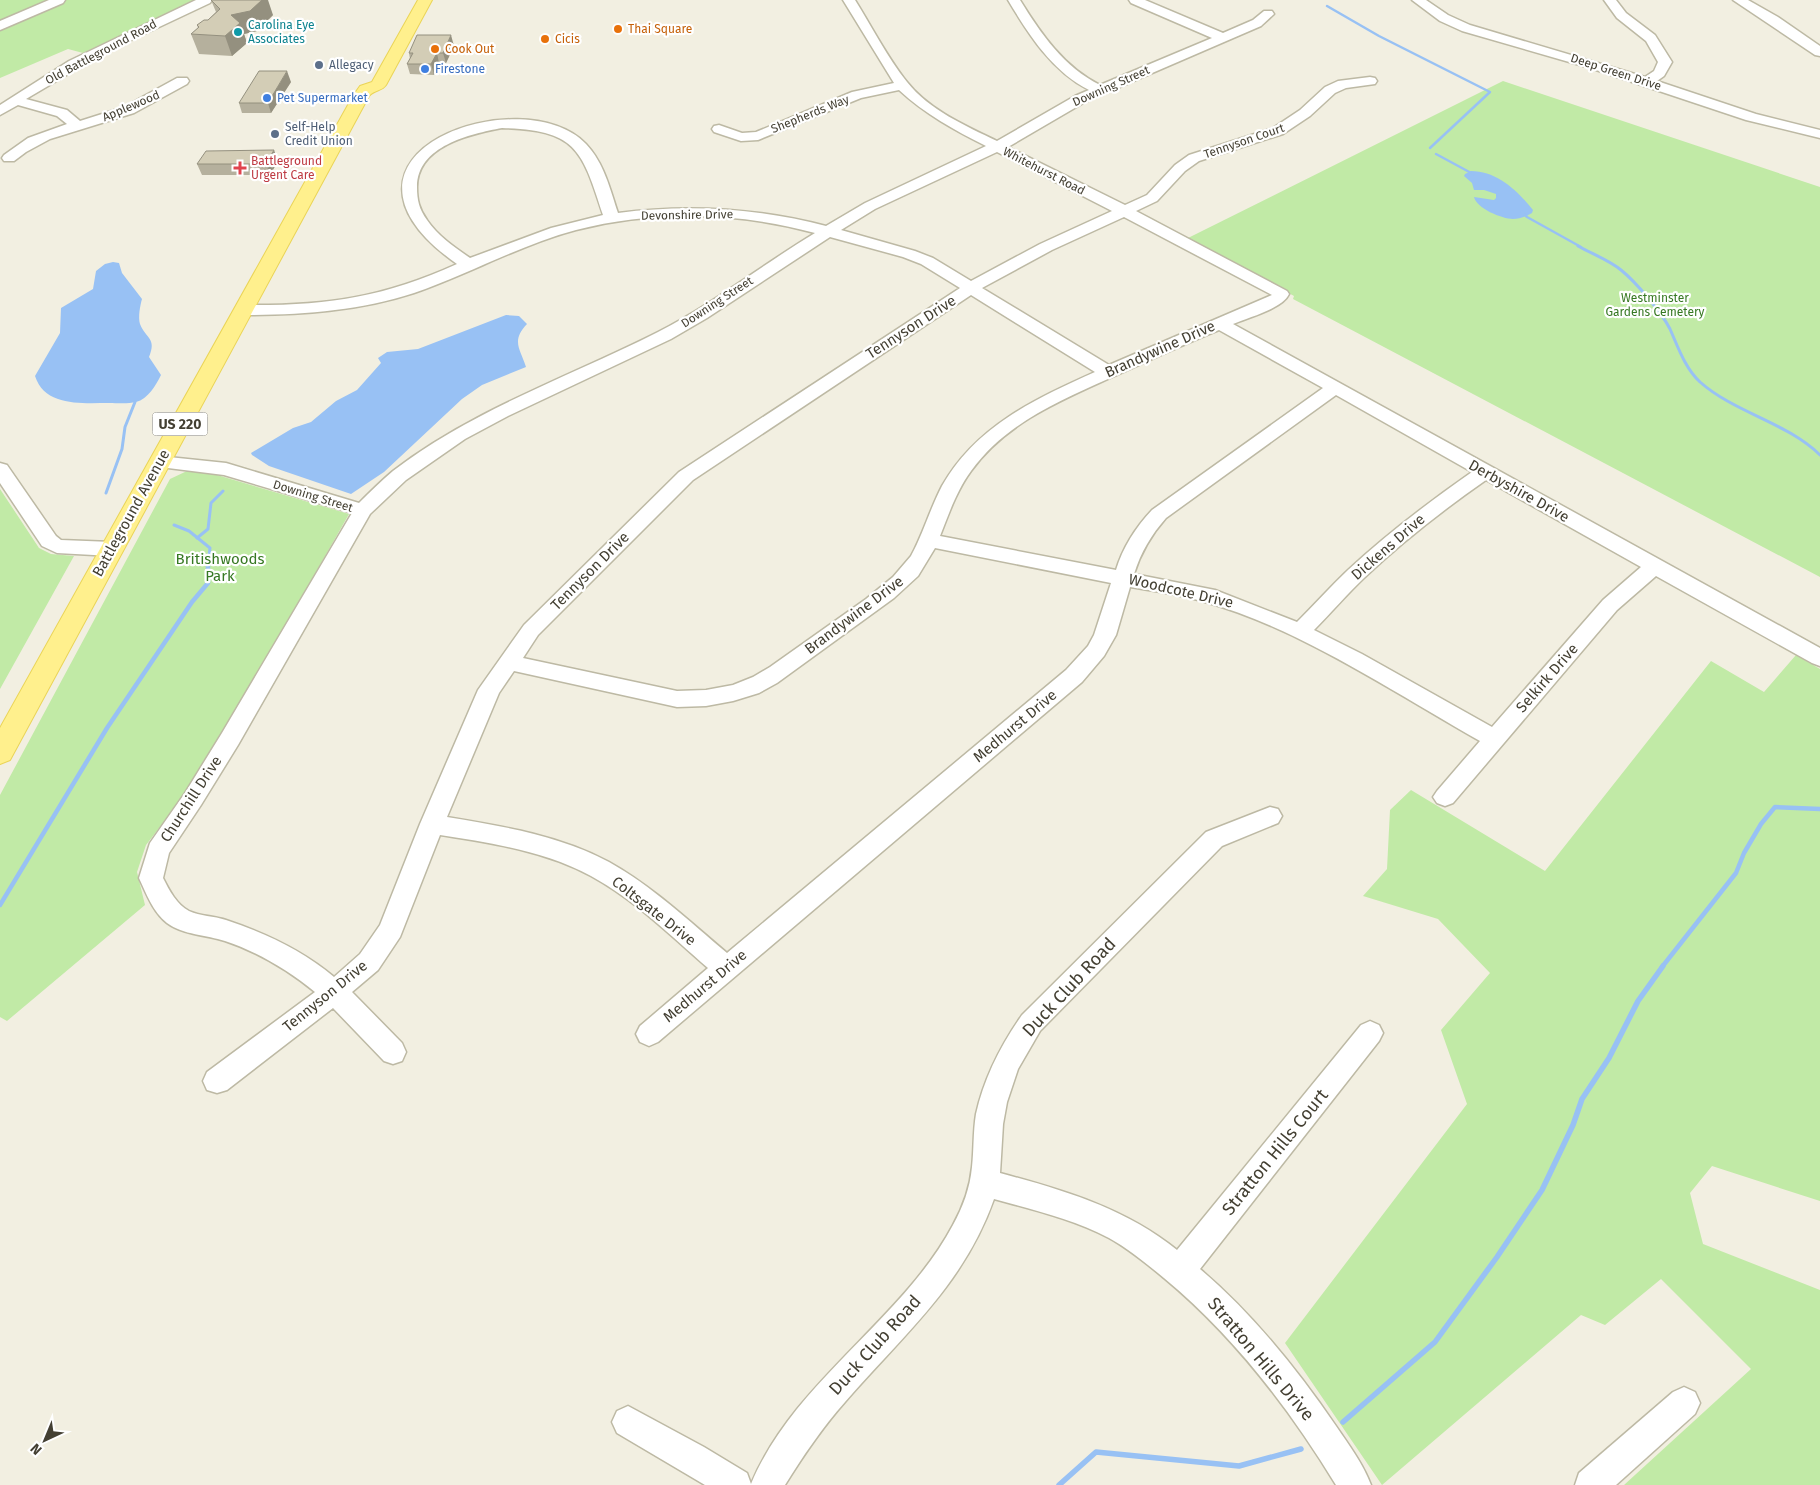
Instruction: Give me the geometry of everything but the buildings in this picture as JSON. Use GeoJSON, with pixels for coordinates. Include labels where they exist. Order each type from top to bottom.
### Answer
{"type":"FeatureCollection","features":[{"type":"Feature","properties":{"kind":"main road","name":"Battleground Avenue"},"geometry":{"type":"LineString","coordinates":[[0,753],[243,310],[364,82],[378,85],[425,0]]}},
{"type":"Feature","properties":{"kind":"main road"},"geometry":{"type":"LineString","coordinates":[[403,5],[408,9],[404,20],[412,22]]}},
{"type":"Feature","properties":{"kind":"street"},"geometry":{"type":"LineString","coordinates":[[0,26],[59,0]]}},
{"type":"Feature","properties":{"kind":"street","name":"Old Battleground Road"},"geometry":{"type":"LineString","coordinates":[[6,106],[88,56],[206,0]]}},
{"type":"Feature","properties":{"kind":"street","name":"Whitehurst Road"},"geometry":{"type":"LineString","coordinates":[[849,0],[902,86],[931,111],[1281,294]]}},
{"type":"Feature","properties":{"kind":"street"},"geometry":{"type":"LineString","coordinates":[[1014,0],[1036,33],[1066,70],[1081,81],[1099,90]]}},
{"type":"Feature","properties":{"kind":"street"},"geometry":{"type":"LineString","coordinates":[[1135,0],[1223,38]]}},
{"type":"Feature","properties":{"kind":"street","name":"Deep Green Drive"},"geometry":{"type":"LineString","coordinates":[[1418,0],[1425,7],[1466,28],[1647,82],[1751,117],[1820,134]]}},
{"type":"Feature","properties":{"kind":"street"},"geometry":{"type":"LineString","coordinates":[[1610,0],[1615,10],[1658,46],[1665,62],[1659,73],[1647,82]]}},
{"type":"Feature","properties":{"kind":"street"},"geometry":{"type":"LineString","coordinates":[[1739,0],[1774,20],[1820,52]]}},
{"type":"Feature","properties":{"kind":"street","name":"Downing Street"},"geometry":{"type":"LineString","coordinates":[[159,462],[226,469],[363,510],[399,476],[459,435],[519,404],[664,335],[701,314],[826,232],[870,206],[1029,131],[1067,106],[1099,90],[1257,23],[1268,14]]}},
{"type":"Feature","properties":{"kind":"street","name":"Applewood"},"geometry":{"type":"LineString","coordinates":[[9,158],[33,140],[56,130],[112,117],[148,102],[182,80]]}},
{"type":"Feature","properties":{"kind":"street","name":"Tennyson Court"},"geometry":{"type":"LineString","coordinates":[[1123,210],[1152,198],[1180,168],[1194,158],[1278,132],[1305,114],[1330,90],[1343,84],[1370,81]]}},
{"type":"Feature","properties":{"kind":"street","name":"Shepherds Way"},"geometry":{"type":"LineString","coordinates":[[719,129],[740,137],[758,136],[857,95],[902,86]]}},
{"type":"Feature","properties":{"kind":"street"},"geometry":{"type":"LineString","coordinates":[[6,106],[62,113],[76,125]]}},
{"type":"Feature","properties":{"kind":"street"},"geometry":{"type":"LineString","coordinates":[[468,264],[447,250],[432,236],[418,217],[410,201],[408,183],[416,166],[428,150],[456,135],[478,127],[505,122],[534,124],[555,129],[570,138],[593,164],[612,218]]}},
{"type":"Feature","properties":{"kind":"street","name":"Tennyson Drive"},"geometry":{"type":"LineString","coordinates":[[217,1082],[369,962],[391,930],[432,824],[489,690],[531,630],[686,476],[972,287],[1046,247],[1123,210]]}},
{"type":"Feature","properties":{"kind":"street","name":"Devonshire Drive"},"geometry":{"type":"LineString","coordinates":[[243,310],[311,310],[362,302],[409,289],[536,238],[612,218],[730,213],[766,218],[826,232],[908,254],[926,261],[972,287],[1108,372]]}},
{"type":"Feature","properties":{"kind":"street","name":"Brandywine Drive"},"geometry":{"type":"LineString","coordinates":[[508,662],[677,699],[700,699],[738,692],[769,678],[886,593],[908,574],[918,560],[954,483],[990,439],[1026,411],[1108,372],[1270,303],[1279,298],[1281,294]]}},
{"type":"Feature","properties":{"kind":"street","name":"Derbyshire Drive"},"geometry":{"type":"LineString","coordinates":[[1218,324],[1820,658]]}},
{"type":"Feature","properties":{"kind":"street","name":"Medhurst Drive"},"geometry":{"type":"LineString","coordinates":[[649,1034],[1074,676],[1096,651],[1105,635],[1122,578],[1137,542],[1159,514],[1333,389]]}},
{"type":"Feature","properties":{"kind":"street"},"geometry":{"type":"LineString","coordinates":[[0,469],[49,541],[57,546],[112,549]]}},
{"type":"Feature","properties":{"kind":"street","name":"Dickens Drive"},"geometry":{"type":"LineString","coordinates":[[1300,632],[1354,575],[1395,538],[1447,497],[1485,472]]}},
{"type":"Feature","properties":{"kind":"street","name":"Churchill Drive"},"geometry":{"type":"LineString","coordinates":[[363,510],[230,739],[193,799],[158,850],[151,878],[163,900],[180,918],[219,929],[260,944],[293,961],[333,992],[364,1020],[393,1052]]}},
{"type":"Feature","properties":{"kind":"street","name":"Woodcote Drive"},"geometry":{"type":"LineString","coordinates":[[928,540],[1208,595],[1248,608],[1300,632],[1494,740]]}},
{"type":"Feature","properties":{"kind":"street","name":"Selkirk Drive"},"geometry":{"type":"LineString","coordinates":[[1445,797],[1610,605],[1655,566]]}},
{"type":"Feature","properties":{"kind":"street","name":"Duck Club Road"},"geometry":{"type":"LineString","coordinates":[[767,1485],[778,1466],[831,1394],[896,1324],[949,1258],[962,1237],[973,1215],[984,1182],[987,1136],[997,1089],[1017,1043],[1032,1023],[1167,884],[1214,839],[1270,816]]}},
{"type":"Feature","properties":{"kind":"street","name":"Coltsgate Drive"},"geometry":{"type":"LineString","coordinates":[[432,824],[516,838],[560,852],[589,865],[620,881],[726,968]]}},
{"type":"Feature","properties":{"kind":"street","name":"Stratton Hills Court"},"geometry":{"type":"LineString","coordinates":[[1180,1270],[1370,1033]]}},
{"type":"Feature","properties":{"kind":"street","name":"Stratton Hills Drive"},"geometry":{"type":"LineString","coordinates":[[984,1182],[1079,1210],[1112,1224],[1145,1244],[1180,1270],[1214,1302],[1276,1371],[1313,1419],[1355,1485]]}},
{"type":"Feature","properties":{"kind":"street"},"geometry":{"type":"LineString","coordinates":[[1591,1485],[1684,1403]]}},
{"type":"Feature","properties":{"kind":"street"},"geometry":{"type":"LineString","coordinates":[[628,1422],[694,1458],[735,1485]]}},
{"type":"Feature","properties":{"kind":"green space"},"geometry":{"type":"Polygon","coordinates":[[[0,0],[196,0],[83,53],[68,49],[0,78],[0,0]]]}},
{"type":"Feature","properties":{"kind":"green space","name":"Westminster Gardens Cemetery"},"geometry":{"type":"Polygon","coordinates":[[[1503,81],[1820,187],[1820,577],[1293,299],[1294,296],[1188,238],[1503,81]]]}},
{"type":"Feature","properties":{"kind":"green space","name":"Britishwoods Park"},"geometry":{"type":"Polygon","coordinates":[[[187,471],[207,472],[349,514],[240,706],[186,793],[146,845],[137,872],[145,905],[7,1021],[0,1017],[0,795],[170,479],[187,471]]]}},
{"type":"Feature","properties":{"kind":"green space"},"geometry":{"type":"Polygon","coordinates":[[[0,489],[39,548],[51,554],[74,556],[0,689],[0,489]]]}},
{"type":"Feature","properties":{"kind":"green space"},"geometry":{"type":"Polygon","coordinates":[[[1796,655],[1820,669],[1820,1201],[1712,1166],[1690,1193],[1703,1244],[1820,1290],[1820,1485],[1624,1485],[1751,1369],[1661,1279],[1605,1325],[1581,1315],[1382,1485],[1285,1343],[1467,1104],[1441,1030],[1490,973],[1438,919],[1363,896],[1387,869],[1390,810],[1411,790],[1545,871],[1711,661],[1764,692],[1796,655]]]}},
{"type":"Feature","properties":{"kind":"water"},"geometry":{"type":"Polygon","coordinates":[[[1471,171],[1490,174],[1506,183],[1527,203],[1533,210],[1532,213],[1523,217],[1508,219],[1484,209],[1474,197],[1494,200],[1496,194],[1484,190],[1474,190],[1472,183],[1464,176],[1471,171]]]}},
{"type":"Feature","properties":{"kind":"water"},"geometry":{"type":"Polygon","coordinates":[[[119,263],[122,273],[142,299],[139,315],[140,324],[151,342],[152,346],[149,357],[161,375],[148,395],[136,402],[76,403],[56,398],[40,386],[35,376],[60,333],[61,308],[93,289],[96,271],[105,264],[119,263]]]}},
{"type":"Feature","properties":{"kind":"water"},"geometry":{"type":"Polygon","coordinates":[[[506,315],[519,316],[527,324],[519,335],[518,340],[519,350],[526,367],[482,385],[462,399],[384,472],[351,494],[269,466],[252,455],[251,453],[293,428],[311,422],[336,401],[357,390],[381,363],[378,358],[387,352],[418,349],[506,315]]]}},
{"type":"Feature","properties":{"kind":"waterway"},"geometry":{"type":"LineString","coordinates":[[1327,6],[1379,36],[1490,92],[1430,148]]}},
{"type":"Feature","properties":{"kind":"waterway"},"geometry":{"type":"LineString","coordinates":[[1436,154],[1473,174]]}},
{"type":"Feature","properties":{"kind":"waterway"},"geometry":{"type":"LineString","coordinates":[[1522,212],[1527,217],[1581,247]]}},
{"type":"Feature","properties":{"kind":"waterway"},"geometry":{"type":"LineString","coordinates":[[1578,246],[1616,266],[1641,290],[1666,322],[1686,364],[1700,382],[1729,402],[1793,434],[1820,455]]}},
{"type":"Feature","properties":{"kind":"waterway"},"geometry":{"type":"LineString","coordinates":[[106,493],[122,449],[125,427],[135,402]]}},
{"type":"Feature","properties":{"kind":"waterway"},"geometry":{"type":"LineString","coordinates":[[197,538],[208,529],[211,503],[223,491]]}},
{"type":"Feature","properties":{"kind":"waterway"},"geometry":{"type":"LineString","coordinates":[[174,525],[189,531],[197,538]]}},
{"type":"Feature","properties":{"kind":"waterway"},"geometry":{"type":"LineString","coordinates":[[197,538],[210,548],[208,563]]}},
{"type":"Feature","properties":{"kind":"waterway"},"geometry":{"type":"LineString","coordinates":[[0,905],[107,728],[192,602],[208,583],[208,563]]}},
{"type":"Feature","properties":{"kind":"waterway"},"geometry":{"type":"LineString","coordinates":[[1662,967],[1736,873],[1744,853],[1761,824],[1775,807],[1820,809]]}},
{"type":"Feature","properties":{"kind":"waterway"},"geometry":{"type":"LineString","coordinates":[[1343,1422],[1435,1342],[1497,1257],[1542,1190],[1573,1125],[1582,1099],[1609,1058],[1638,1001],[1663,966]]}},
{"type":"Feature","properties":{"kind":"waterway"},"geometry":{"type":"LineString","coordinates":[[1059,1485],[1096,1452],[1239,1466],[1301,1449]]}},
{"type":"Feature","properties":{"kind":"place","name":"Thai Square"},"geometry":{"type":"Point","coordinates":[618,29]}},
{"type":"Feature","properties":{"kind":"place","name":"Carolina Eye Associates"},"geometry":{"type":"Point","coordinates":[238,32]}},
{"type":"Feature","properties":{"kind":"place","name":"Cicis"},"geometry":{"type":"Point","coordinates":[545,39]}},
{"type":"Feature","properties":{"kind":"place","name":"Cook Out"},"geometry":{"type":"Point","coordinates":[435,49]}},
{"type":"Feature","properties":{"kind":"place","name":"Allegacy"},"geometry":{"type":"Point","coordinates":[319,65]}},
{"type":"Feature","properties":{"kind":"place","name":"Firestone"},"geometry":{"type":"Point","coordinates":[425,69]}},
{"type":"Feature","properties":{"kind":"place","name":"Pet Supermarket"},"geometry":{"type":"Point","coordinates":[267,98]}},
{"type":"Feature","properties":{"kind":"place","name":"Self-Help Credit Union"},"geometry":{"type":"Point","coordinates":[275,134]}},
{"type":"Feature","properties":{"kind":"place","name":"Battleground Urgent Care"},"geometry":{"type":"Point","coordinates":[240,168]}}]}
